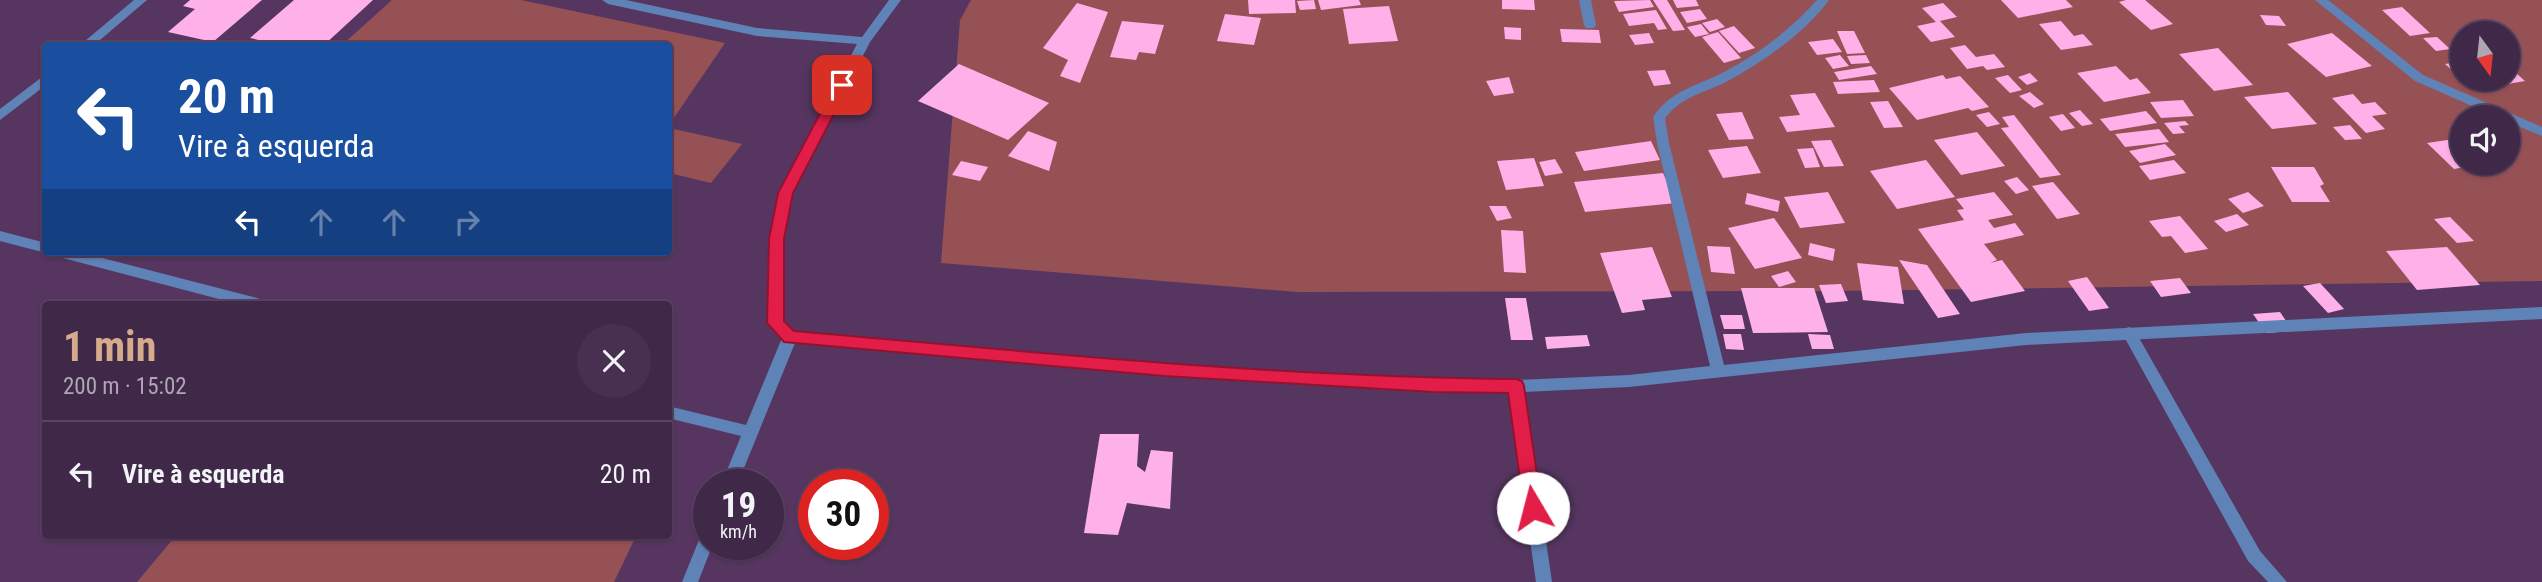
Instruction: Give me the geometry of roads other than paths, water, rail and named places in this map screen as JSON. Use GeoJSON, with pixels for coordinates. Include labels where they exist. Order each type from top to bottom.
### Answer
{"type":"FeatureCollection","features":[{"type":"Feature","properties":{"kind":"street"},"geometry":{"type":"LineString","coordinates":[[91,42],[141,0]]}},
{"type":"Feature","properties":{"kind":"street"},"geometry":{"type":"LineString","coordinates":[[608,0],[757,32],[865,41]]}},
{"type":"Feature","properties":{"kind":"street"},"geometry":{"type":"LineString","coordinates":[[895,0],[865,41],[786,193],[777,239],[775,323],[790,337],[1164,370],[1433,385],[1516,386],[1629,381],[2026,339],[2542,313]]}},
{"type":"Feature","properties":{"kind":"street"},"geometry":{"type":"LineString","coordinates":[[1585,0],[1590,25]]}},
{"type":"Feature","properties":{"kind":"street"},"geometry":{"type":"LineString","coordinates":[[1718,370],[1659,117],[1674,97],[1716,82],[1763,55],[1823,0]]}},
{"type":"Feature","properties":{"kind":"street"},"geometry":{"type":"LineString","coordinates":[[2321,0],[2419,78],[2481,105]]}},
{"type":"Feature","properties":{"kind":"street"},"geometry":{"type":"LineString","coordinates":[[0,116],[42,81]]}},
{"type":"Feature","properties":{"kind":"street"},"geometry":{"type":"LineString","coordinates":[[2520,122],[2542,132]]}},
{"type":"Feature","properties":{"kind":"street"},"geometry":{"type":"LineString","coordinates":[[3,241],[42,247]]}},
{"type":"Feature","properties":{"kind":"street"},"geometry":{"type":"LineString","coordinates":[[74,256],[246,301]]}},
{"type":"Feature","properties":{"kind":"street"},"geometry":{"type":"LineString","coordinates":[[2129,333],[2254,556],[2279,582]]}},
{"type":"Feature","properties":{"kind":"street"},"geometry":{"type":"LineString","coordinates":[[735,469],[790,337]]}},
{"type":"Feature","properties":{"kind":"street"},"geometry":{"type":"LineString","coordinates":[[1516,386],[1544,582]]}},
{"type":"Feature","properties":{"kind":"street"},"geometry":{"type":"LineString","coordinates":[[672,413],[750,432]]}},
{"type":"Feature","properties":{"kind":"street"},"geometry":{"type":"LineString","coordinates":[[690,582],[699,560]]}}]}
